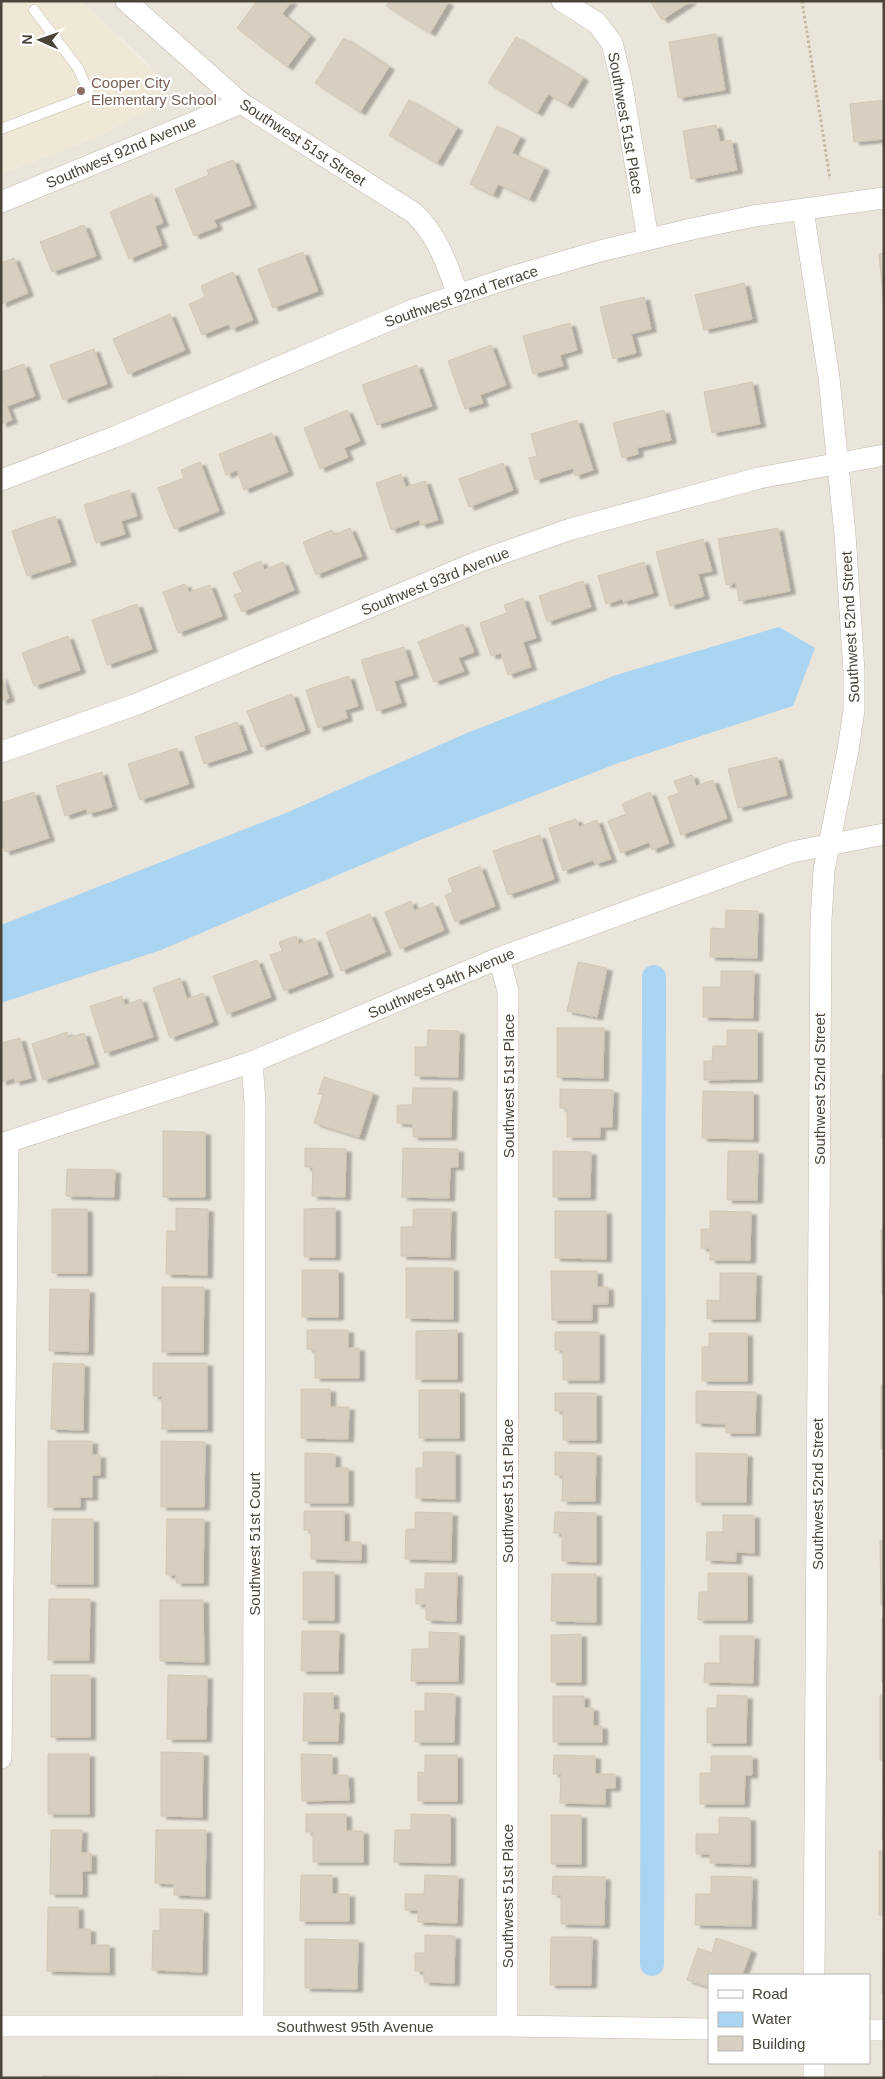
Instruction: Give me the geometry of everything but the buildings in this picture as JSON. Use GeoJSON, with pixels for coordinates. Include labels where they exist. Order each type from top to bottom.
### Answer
{"type":"FeatureCollection","features":[{"type":"Feature","properties":{"kind":"street","name":"Southwest 51st Street"},"geometry":{"type":"LineString","coordinates":[[126,1],[241,102],[414,213],[436,238],[458,294]]}},
{"type":"Feature","properties":{"kind":"street","name":"Southwest 51st Place"},"geometry":{"type":"LineString","coordinates":[[562,1],[597,23],[612,43],[621,80],[648,239]]}},
{"type":"Feature","properties":{"kind":"street","name":"Southwest 92nd Avenue"},"geometry":{"type":"LineString","coordinates":[[1,202],[241,102]]}},
{"type":"Feature","properties":{"kind":"street","name":"Southwest 92nd Terrace"},"geometry":{"type":"LineString","coordinates":[[1,480],[117,436],[414,310],[458,294],[518,275],[648,239],[754,216],[884,198]]}},
{"type":"Feature","properties":{"kind":"street","name":"Southwest 52nd Street"},"geometry":{"type":"LineString","coordinates":[[803,210],[829,378],[838,462],[850,602],[854,710],[848,750],[828,843],[824,870],[821,920],[814,1974]]}},
{"type":"Feature","properties":{"kind":"street","name":"Southwest 93rd Avenue"},"geometry":{"type":"LineString","coordinates":[[1,752],[137,704],[480,561],[571,529],[692,495],[838,462],[884,455]]}},
{"type":"Feature","properties":{"kind":"street","name":"Southwest 94th Avenue"},"geometry":{"type":"LineString","coordinates":[[5,1144],[252,1062],[499,958],[792,852],[828,843],[884,834]]}},
{"type":"Feature","properties":{"kind":"street","name":"Southwest 51st Place"},"geometry":{"type":"LineString","coordinates":[[499,958],[508,991],[507,2026]]}},
{"type":"Feature","properties":{"kind":"street","name":"Southwest 51st Court"},"geometry":{"type":"LineString","coordinates":[[252,1062],[255,1103],[253,2026]]}},
{"type":"Feature","properties":{"kind":"street"},"geometry":{"type":"LineString","coordinates":[[1,1758],[5,1144]]}},
{"type":"Feature","properties":{"kind":"street","name":"Southwest 95th Avenue"},"geometry":{"type":"LineString","coordinates":[[1,2026],[507,2026],[708,2029]]}},
{"type":"Feature","properties":{"kind":"street"},"geometry":{"type":"LineString","coordinates":[[870,2030],[884,2030]]}},
{"type":"Feature","properties":{"kind":"street"},"geometry":{"type":"LineString","coordinates":[[814,2064],[814,2078]]}},
{"type":"Feature","properties":{"kind":"lane"},"geometry":{"type":"LineString","coordinates":[[1,129],[90,95],[78,68],[34,10]]}},
{"type":"Feature","properties":{"kind":"path"},"geometry":{"type":"LineString","coordinates":[[802,1],[830,179]]}},
{"type":"Feature","properties":{"kind":"shaded area","name":"Cooper City Elementary School"},"geometry":{"type":"Polygon","coordinates":[[[1,1],[81,1],[157,74],[162,85],[161,98],[156,106],[94,138],[1,174],[1,1]]]}},
{"type":"Feature","properties":{"kind":"shaded area"},"geometry":{"type":"Polygon","coordinates":[[[81,1],[884,1],[884,2078],[1,2078],[1,174],[94,138],[156,106],[150,66],[81,1]]]}},
{"type":"Feature","properties":{"kind":"water"},"geometry":{"type":"Polygon","coordinates":[[[779,627],[815,648],[793,706],[621,762],[425,838],[161,950],[1,1003],[1,925],[286,813],[467,733],[616,675],[779,627]]]}},
{"type":"Feature","properties":{"kind":"waterway"},"geometry":{"type":"LineString","coordinates":[[652,1964],[654,977]]}},
{"type":"Feature","properties":{"kind":"place","name":"Cooper City Elementary School"},"geometry":{"type":"Point","coordinates":[81,91]}}]}
